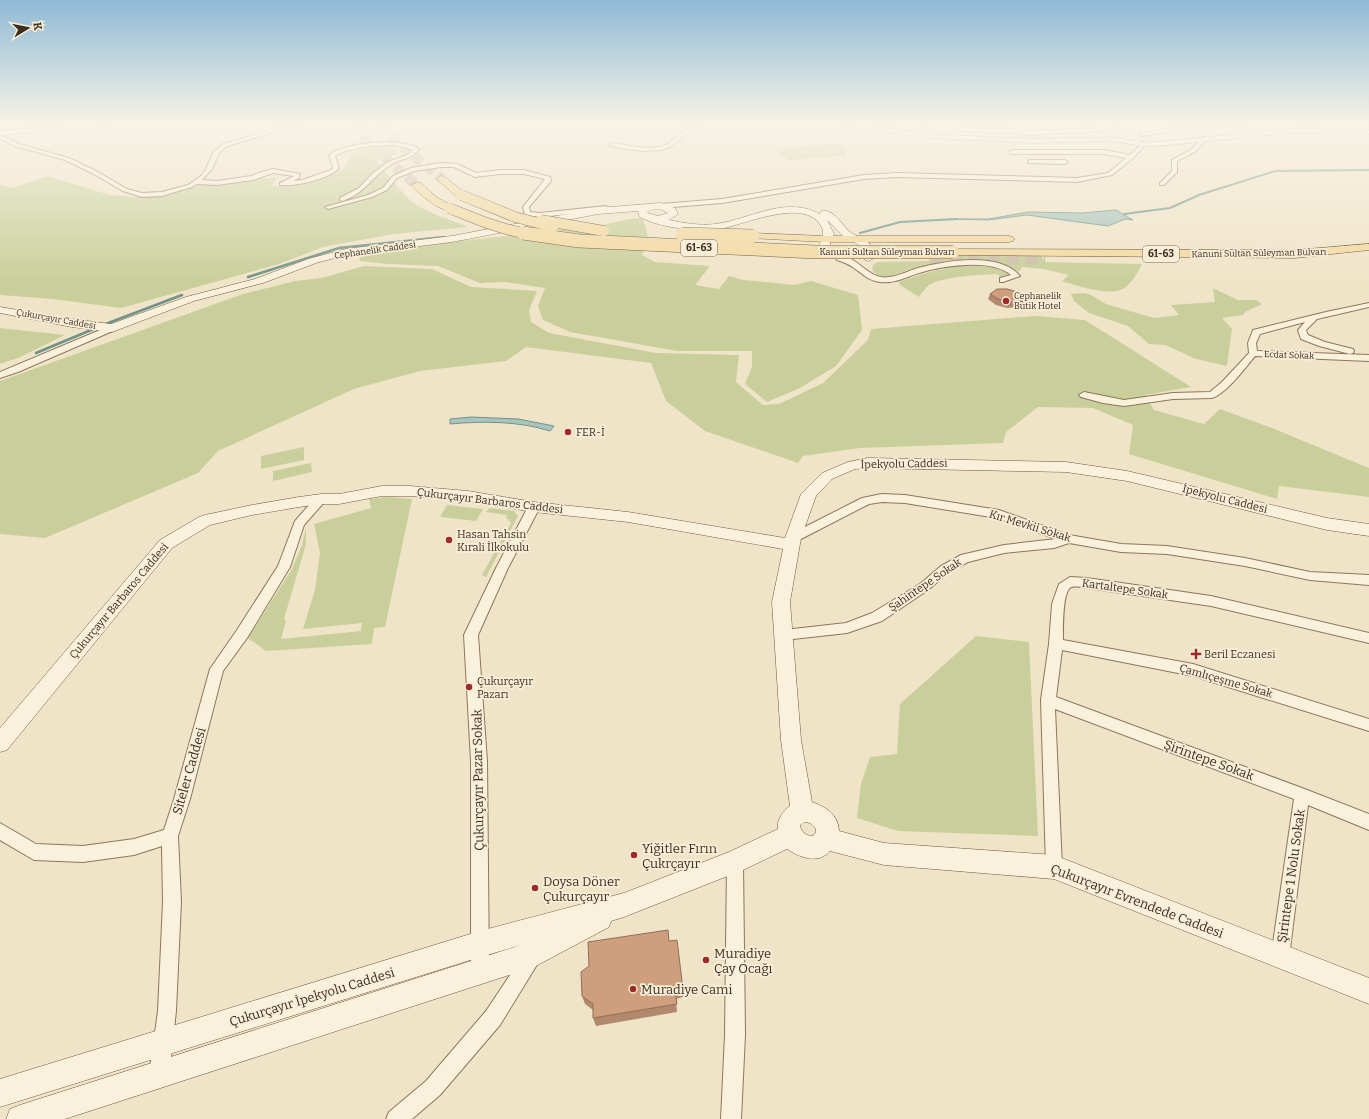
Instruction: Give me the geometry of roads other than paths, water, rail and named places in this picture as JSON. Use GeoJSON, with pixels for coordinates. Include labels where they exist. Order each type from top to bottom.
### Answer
{"type":"FeatureCollection","features":[{"type":"Feature","properties":{"kind":"main road","name":"Kanuni Sultan Süleyman Bulvarı"},"geometry":{"type":"LineString","coordinates":[[442,179],[461,194],[515,217],[563,229],[599,234],[660,238],[788,243],[1289,246],[1369,237]]}},
{"type":"Feature","properties":{"kind":"main road","name":"Kanuni Sultan Süleyman Bulvarı"},"geometry":{"type":"LineString","coordinates":[[417,186],[432,200],[487,224],[511,231],[594,242],[816,252],[1295,254],[1369,247]]}},
{"type":"Feature","properties":{"kind":"main road","name":"61-63"},"geometry":{"type":"LineString","coordinates":[[488,205],[522,216],[567,226],[614,232]]}},
{"type":"Feature","properties":{"kind":"main road","name":"61-63"},"geometry":{"type":"LineString","coordinates":[[465,215],[475,224],[489,230],[533,239],[586,247],[760,256],[921,258]]}},
{"type":"Feature","properties":{"kind":"main road","name":"61-63"},"geometry":{"type":"LineString","coordinates":[[666,233],[825,240],[1023,239]]}},
{"type":"Feature","properties":{"kind":"main road","name":"61-63"},"geometry":{"type":"LineString","coordinates":[[1089,241],[1162,246]]}},
{"type":"Feature","properties":{"kind":"main road","name":"61-63"},"geometry":{"type":"LineString","coordinates":[[1046,258],[1181,254]]}},
{"type":"Feature","properties":{"kind":"street"},"geometry":{"type":"LineString","coordinates":[[101,176],[125,190],[142,195],[176,191],[196,182],[204,176]]}},
{"type":"Feature","properties":{"kind":"street"},"geometry":{"type":"LineString","coordinates":[[196,182],[218,182],[247,179],[256,176]]}},
{"type":"Feature","properties":{"kind":"street"},"geometry":{"type":"LineString","coordinates":[[298,176],[282,184],[303,182],[319,176]]}},
{"type":"Feature","properties":{"kind":"street"},"geometry":{"type":"LineString","coordinates":[[373,176],[361,189],[327,205],[328,207],[370,196],[385,188],[397,176]]}},
{"type":"Feature","properties":{"kind":"street"},"geometry":{"type":"LineString","coordinates":[[541,176],[548,178],[548,181],[526,208],[527,214],[540,215],[654,204],[653,211]]}},
{"type":"Feature","properties":{"kind":"street"},"geometry":{"type":"LineString","coordinates":[[653,211],[776,193],[864,177],[877,176]]}},
{"type":"Feature","properties":{"kind":"street"},"geometry":{"type":"LineString","coordinates":[[934,176],[1047,180],[1077,180],[1098,176]]}},
{"type":"Feature","properties":{"kind":"street"},"geometry":{"type":"LineString","coordinates":[[1162,184],[1170,176]]}},
{"type":"Feature","properties":{"kind":"street"},"geometry":{"type":"LineString","coordinates":[[653,211],[662,219],[673,214],[722,201]]}},
{"type":"Feature","properties":{"kind":"street"},"geometry":{"type":"LineString","coordinates":[[653,211],[672,210],[673,214],[681,219],[700,222],[726,219],[761,208],[775,206],[807,207],[827,214],[841,229],[863,243],[868,249],[869,258],[866,266],[869,276]]}},
{"type":"Feature","properties":{"kind":"street"},"geometry":{"type":"LineString","coordinates":[[653,211],[687,226],[716,227],[782,210],[809,213],[820,217],[826,223],[829,234],[825,240],[825,246],[829,254],[851,263],[869,276],[880,280],[888,280],[934,266],[971,262],[1005,268],[1014,272],[1016,276],[1003,280]]}},
{"type":"Feature","properties":{"kind":"street","name":"Cephanelik Caddesi"},"geometry":{"type":"LineString","coordinates":[[108,328],[190,299],[276,276],[312,261],[346,252],[366,249],[420,247],[462,242],[574,220],[653,211]]}},
{"type":"Feature","properties":{"kind":"street"},"geometry":{"type":"LineString","coordinates":[[1253,354],[1252,343],[1256,332],[1369,305]]}},
{"type":"Feature","properties":{"kind":"street","name":"Çukurçayır Caddesi"},"geometry":{"type":"LineString","coordinates":[[0,310],[108,328]]}},
{"type":"Feature","properties":{"kind":"street"},"geometry":{"type":"LineString","coordinates":[[1314,317],[1302,330],[1304,337],[1369,358]]}},
{"type":"Feature","properties":{"kind":"street"},"geometry":{"type":"LineString","coordinates":[[0,375],[15,370],[108,328]]}},
{"type":"Feature","properties":{"kind":"street","name":"Ecdat Sokak"},"geometry":{"type":"LineString","coordinates":[[1084,395],[1124,403],[1173,396],[1212,395],[1225,384],[1253,354],[1287,357],[1331,356],[1369,358]]}},
{"type":"Feature","properties":{"kind":"street","name":"İpekyolu Caddesi"},"geometry":{"type":"LineString","coordinates":[[802,811],[790,740],[781,602],[792,541],[809,494],[827,476],[853,465],[868,463],[924,462],[1066,467],[1127,476],[1327,524],[1369,530]]}},
{"type":"Feature","properties":{"kind":"street","name":"Çukurçayır Barbaros Caddesi"},"geometry":{"type":"LineString","coordinates":[[0,743],[166,544],[206,521],[252,510],[321,499],[339,499],[375,492],[410,491],[468,496],[534,507],[628,517],[792,541]]}},
{"type":"Feature","properties":{"kind":"street","name":"Kır Mevkii Sokak"},"geometry":{"type":"LineString","coordinates":[[792,541],[866,501],[882,498],[905,499],[999,514],[1068,539],[1122,548],[1167,550],[1245,562],[1310,576],[1369,580]]}},
{"type":"Feature","properties":{"kind":"street","name":"Siteler Caddesi"},"geometry":{"type":"LineString","coordinates":[[159,1075],[167,1011],[172,902],[170,836],[182,799],[217,668],[242,634],[284,567],[299,524],[321,499]]}},
{"type":"Feature","properties":{"kind":"street","name":"Çukurçayır Pazar Sokak"},"geometry":{"type":"LineString","coordinates":[[480,972],[479,761],[471,635],[499,573],[534,507]]}},
{"type":"Feature","properties":{"kind":"street","name":"Şahintepe Sokak"},"geometry":{"type":"LineString","coordinates":[[784,635],[847,628],[877,617],[924,587],[945,569],[964,558],[1004,550],[1054,544],[1068,539]]}},
{"type":"Feature","properties":{"kind":"street","name":"Kartaltepe Sokak"},"geometry":{"type":"LineString","coordinates":[[1054,867],[1048,700],[1056,644],[1058,604],[1063,587],[1070,582],[1087,583],[1211,601],[1369,638]]}},
{"type":"Feature","properties":{"kind":"street","name":"Çamlıçeşme Sokak"},"geometry":{"type":"LineString","coordinates":[[1056,644],[1192,670],[1369,725]]}},
{"type":"Feature","properties":{"kind":"street","name":"Şirintepe Sokak"},"geometry":{"type":"LineString","coordinates":[[1048,700],[1302,795],[1369,822]]}},
{"type":"Feature","properties":{"kind":"street","name":"Şirintepe 1 Nolu Sokak"},"geometry":{"type":"LineString","coordinates":[[1280,957],[1302,795]]}},
{"type":"Feature","properties":{"kind":"street"},"geometry":{"type":"LineString","coordinates":[[802,811],[810,811],[817,814],[823,818],[827,825],[828,832],[826,839],[820,846],[811,848],[804,847],[796,842],[791,835],[789,822],[796,813],[802,811]]}},
{"type":"Feature","properties":{"kind":"street"},"geometry":{"type":"LineString","coordinates":[[0,832],[34,852],[83,854],[134,847],[170,836]]}},
{"type":"Feature","properties":{"kind":"street","name":"Çukurçayır İpekyolu Caddesi"},"geometry":{"type":"LineString","coordinates":[[0,1093],[163,1044],[480,944],[624,905],[735,862],[791,835]]}},
{"type":"Feature","properties":{"kind":"street","name":"Çukurçayır Evrendede Caddesi"},"geometry":{"type":"LineString","coordinates":[[826,839],[884,854],[1054,867],[1369,991]]}},
{"type":"Feature","properties":{"kind":"street"},"geometry":{"type":"LineString","coordinates":[[731,1119],[735,1035],[735,862]]}},
{"type":"Feature","properties":{"kind":"street","name":"Çukurçayır İpekyolu Caddesi"},"geometry":{"type":"LineString","coordinates":[[20,1119],[534,954],[624,905]]}},
{"type":"Feature","properties":{"kind":"street"},"geometry":{"type":"LineString","coordinates":[[396,1119],[434,1088],[488,1024],[534,954]]}},
{"type":"Feature","properties":{"kind":"water"},"geometry":{"type":"Polygon","coordinates":[[[1116,210],[1133,220],[1125,219],[1108,226],[1027,215],[988,220],[957,219],[989,219],[1028,212],[1082,213],[1116,210]]]}},
{"type":"Feature","properties":{"kind":"water"},"geometry":{"type":"Polygon","coordinates":[[[471,417],[518,419],[554,426],[550,431],[526,425],[501,423],[475,422],[450,424],[450,419],[471,417]]]}},
{"type":"Feature","properties":{"kind":"waterway"},"geometry":{"type":"LineString","coordinates":[[1124,214],[1170,208],[1199,195],[1258,176]]}},
{"type":"Feature","properties":{"kind":"waterway"},"geometry":{"type":"LineString","coordinates":[[860,233],[900,222],[957,219]]}},
{"type":"Feature","properties":{"kind":"waterway"},"geometry":{"type":"LineString","coordinates":[[248,277],[339,248],[444,237]]}},
{"type":"Feature","properties":{"kind":"waterway"},"geometry":{"type":"LineString","coordinates":[[103,325],[182,295]]}},
{"type":"Feature","properties":{"kind":"waterway"},"geometry":{"type":"LineString","coordinates":[[36,353],[96,328]]}},
{"type":"Feature","properties":{"kind":"tunnel"},"geometry":{"type":"LineString","coordinates":[[406,176],[417,185]]}},
{"type":"Feature","properties":{"kind":"tunnel"},"geometry":{"type":"LineString","coordinates":[[439,176],[442,179]]}},
{"type":"Feature","properties":{"kind":"tunnel"},"geometry":{"type":"LineString","coordinates":[[930,258],[1045,258]]}},
{"type":"Feature","properties":{"kind":"place","name":"Cephanelik Butik Hotel"},"geometry":{"type":"Point","coordinates":[1006,301]}},
{"type":"Feature","properties":{"kind":"place","name":"FER-İ"},"geometry":{"type":"Point","coordinates":[568,432]}},
{"type":"Feature","properties":{"kind":"place","name":"Hasan Tahsin Kırali İlkokulu"},"geometry":{"type":"Point","coordinates":[449,540]}},
{"type":"Feature","properties":{"kind":"place","name":"Beril Eczanesi"},"geometry":{"type":"Point","coordinates":[1196,654]}},
{"type":"Feature","properties":{"kind":"place","name":"Çukurçayır Pazarı"},"geometry":{"type":"Point","coordinates":[469,687]}},
{"type":"Feature","properties":{"kind":"place","name":"Yiğitler Fırın Çukrçayır"},"geometry":{"type":"Point","coordinates":[634,855]}},
{"type":"Feature","properties":{"kind":"place","name":"Doysa Döner Çukurçayır"},"geometry":{"type":"Point","coordinates":[535,888]}},
{"type":"Feature","properties":{"kind":"place","name":"Muradiye Çay Ocağı"},"geometry":{"type":"Point","coordinates":[706,960]}},
{"type":"Feature","properties":{"kind":"place","name":"Muradiye Cami"},"geometry":{"type":"Point","coordinates":[633,989]}}]}
